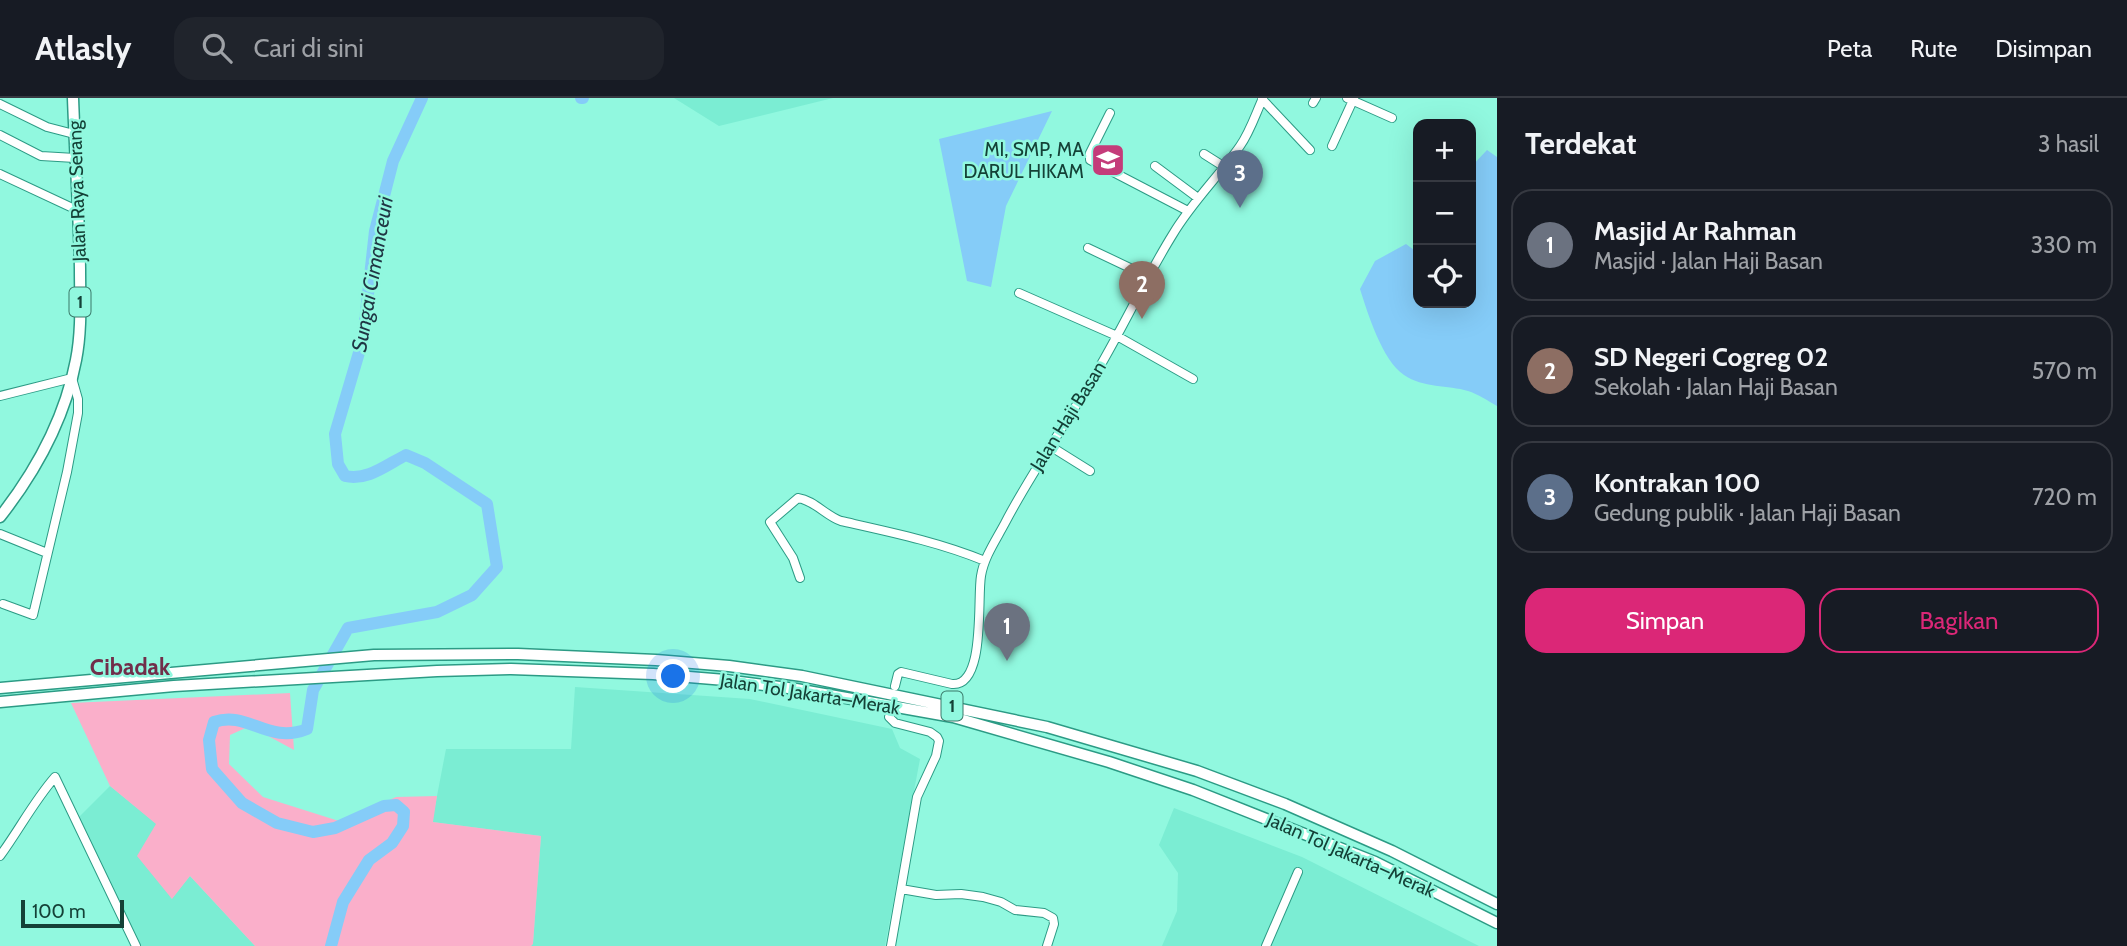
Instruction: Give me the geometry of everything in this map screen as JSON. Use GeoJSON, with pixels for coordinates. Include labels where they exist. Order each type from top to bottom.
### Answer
{"type":"FeatureCollection","features":[{"type":"Feature","properties":{"kind":"highway","name":"Jalan Raya Serang"},"geometry":{"type":"LineString","coordinates":[[0,517],[19,493],[43,453],[62,411],[72,378],[80,329],[79,211],[73,98]]}},
{"type":"Feature","properties":{"kind":"highway","name":"Jalan Tol Jakarta–Merak"},"geometry":{"type":"LineString","coordinates":[[0,688],[303,659],[374,655],[518,654],[692,663],[802,676],[1046,727],[1197,771],[1285,804],[1392,851],[1497,904]]}},
{"type":"Feature","properties":{"kind":"highway","name":"Jalan Tol Jakarta–Merak"},"geometry":{"type":"LineString","coordinates":[[0,702],[174,686],[511,669],[653,674],[796,689],[953,717],[1109,762],[1193,790],[1375,862],[1497,923]]}},
{"type":"Feature","properties":{"kind":"street"},"geometry":{"type":"LineString","coordinates":[[1263,99],[1310,150]]}},
{"type":"Feature","properties":{"kind":"street","name":"Jalan Haji Basan"},"geometry":{"type":"LineString","coordinates":[[895,686],[898,674],[901,673],[958,685],[967,680],[974,661],[979,631],[979,594],[985,561],[1015,503],[1117,336],[1173,234],[1241,145],[1263,99]]}},
{"type":"Feature","properties":{"kind":"street"},"geometry":{"type":"LineString","coordinates":[[1332,146],[1351,99],[1392,118]]}},
{"type":"Feature","properties":{"kind":"street"},"geometry":{"type":"LineString","coordinates":[[0,104],[47,127],[74,134]]}},
{"type":"Feature","properties":{"kind":"street"},"geometry":{"type":"LineString","coordinates":[[1110,113],[1090,153],[1090,160],[1188,211]]}},
{"type":"Feature","properties":{"kind":"street"},"geometry":{"type":"LineString","coordinates":[[0,135],[41,156],[75,159]]}},
{"type":"Feature","properties":{"kind":"street"},"geometry":{"type":"LineString","coordinates":[[1204,154],[1223,166]]}},
{"type":"Feature","properties":{"kind":"street"},"geometry":{"type":"LineString","coordinates":[[1155,166],[1198,198]]}},
{"type":"Feature","properties":{"kind":"street"},"geometry":{"type":"LineString","coordinates":[[0,174],[79,211]]}},
{"type":"Feature","properties":{"kind":"street"},"geometry":{"type":"LineString","coordinates":[[1088,248],[1149,278]]}},
{"type":"Feature","properties":{"kind":"street"},"geometry":{"type":"LineString","coordinates":[[1019,293],[1117,336],[1193,379]]}},
{"type":"Feature","properties":{"kind":"street"},"geometry":{"type":"LineString","coordinates":[[0,396],[72,378],[78,399],[67,472],[33,615],[3,604]]}},
{"type":"Feature","properties":{"kind":"street"},"geometry":{"type":"LineString","coordinates":[[1050,446],[1090,471]]}},
{"type":"Feature","properties":{"kind":"street"},"geometry":{"type":"LineString","coordinates":[[800,578],[793,558],[770,522],[798,498],[811,502],[841,521],[903,534],[963,551],[985,561]]}},
{"type":"Feature","properties":{"kind":"street"},"geometry":{"type":"LineString","coordinates":[[0,534],[47,553]]}},
{"type":"Feature","properties":{"kind":"street"},"geometry":{"type":"LineString","coordinates":[[891,710],[890,717],[895,723],[930,732],[939,741],[936,756],[918,797],[891,946]]}},
{"type":"Feature","properties":{"kind":"street"},"geometry":{"type":"LineString","coordinates":[[0,856],[25,821],[41,792],[55,777],[136,946]]}},
{"type":"Feature","properties":{"kind":"street"},"geometry":{"type":"LineString","coordinates":[[1266,946],[1298,872]]}},
{"type":"Feature","properties":{"kind":"street"},"geometry":{"type":"LineString","coordinates":[[901,889],[936,895],[983,897],[1001,902],[1015,911],[1044,913],[1053,918],[1054,924],[1047,946]]}},
{"type":"Feature","properties":{"kind":"shaded area"},"geometry":{"type":"Polygon","coordinates":[[[674,98],[833,98],[719,126],[674,98]]]}},
{"type":"Feature","properties":{"kind":"shaded area"},"geometry":{"type":"Polygon","coordinates":[[[575,687],[750,699],[892,729],[900,748],[920,759],[885,946],[531,946],[541,836],[432,822],[446,749],[571,749],[575,687]]]}},
{"type":"Feature","properties":{"kind":"shaded area"},"geometry":{"type":"Polygon","coordinates":[[[290,693],[294,750],[250,726],[230,735],[229,764],[263,797],[342,822],[396,797],[437,796],[433,822],[541,836],[531,946],[255,946],[190,876],[172,899],[137,856],[156,824],[110,786],[71,703],[290,693]]]}},
{"type":"Feature","properties":{"kind":"shaded area"},"geometry":{"type":"Polygon","coordinates":[[[110,786],[157,824],[171,899],[190,876],[255,946],[138,946],[75,821],[110,786]]]}},
{"type":"Feature","properties":{"kind":"shaded area"},"geometry":{"type":"Polygon","coordinates":[[[1174,808],[1302,857],[1479,946],[1162,946],[1177,911],[1178,873],[1159,845],[1174,808]]]}},
{"type":"Feature","properties":{"kind":"water"},"geometry":{"type":"Polygon","coordinates":[[[1052,111],[1006,206],[991,287],[967,281],[939,139],[1052,111]]]}},
{"type":"Feature","properties":{"kind":"water"},"geometry":{"type":"Polygon","coordinates":[[[1487,150],[1497,157],[1497,406],[1468,391],[1427,384],[1404,375],[1383,348],[1360,289],[1375,261],[1406,244],[1413,249],[1413,308],[1476,308],[1476,162],[1487,150]]]}},
{"type":"Feature","properties":{"kind":"waterway","name":"Sungai Cimanceuri"},"geometry":{"type":"LineString","coordinates":[[331,946],[343,902],[369,860],[392,843],[403,826],[404,812],[396,805],[384,806],[335,828],[313,832],[277,823],[242,803],[212,769],[209,740],[214,722],[226,720],[237,720],[281,733],[307,729],[313,690],[348,628],[437,612],[472,595],[497,567],[487,504],[425,463],[406,455],[377,471],[353,477],[345,476],[338,464],[335,434],[363,339],[375,231],[393,161],[422,98]]}},
{"type":"Feature","properties":{"kind":"place","name":"MI, SMP, MA DARUL HIKAM"},"geometry":{"type":"Point","coordinates":[1108,160]}},
{"type":"Feature","properties":{"kind":"place","name":"Kontrakan 100"},"geometry":{"type":"Point","coordinates":[1240,208]}},
{"type":"Feature","properties":{"kind":"place","name":"SD Negeri Cogreg 02"},"geometry":{"type":"Point","coordinates":[1142,319]}},
{"type":"Feature","properties":{"kind":"place","name":"Masjid Ar Rahman"},"geometry":{"type":"Point","coordinates":[1007,661]}},
{"type":"Feature","properties":{"kind":"district","name":"Cibadak"},"geometry":{"type":"Point","coordinates":[130,667]}}]}
